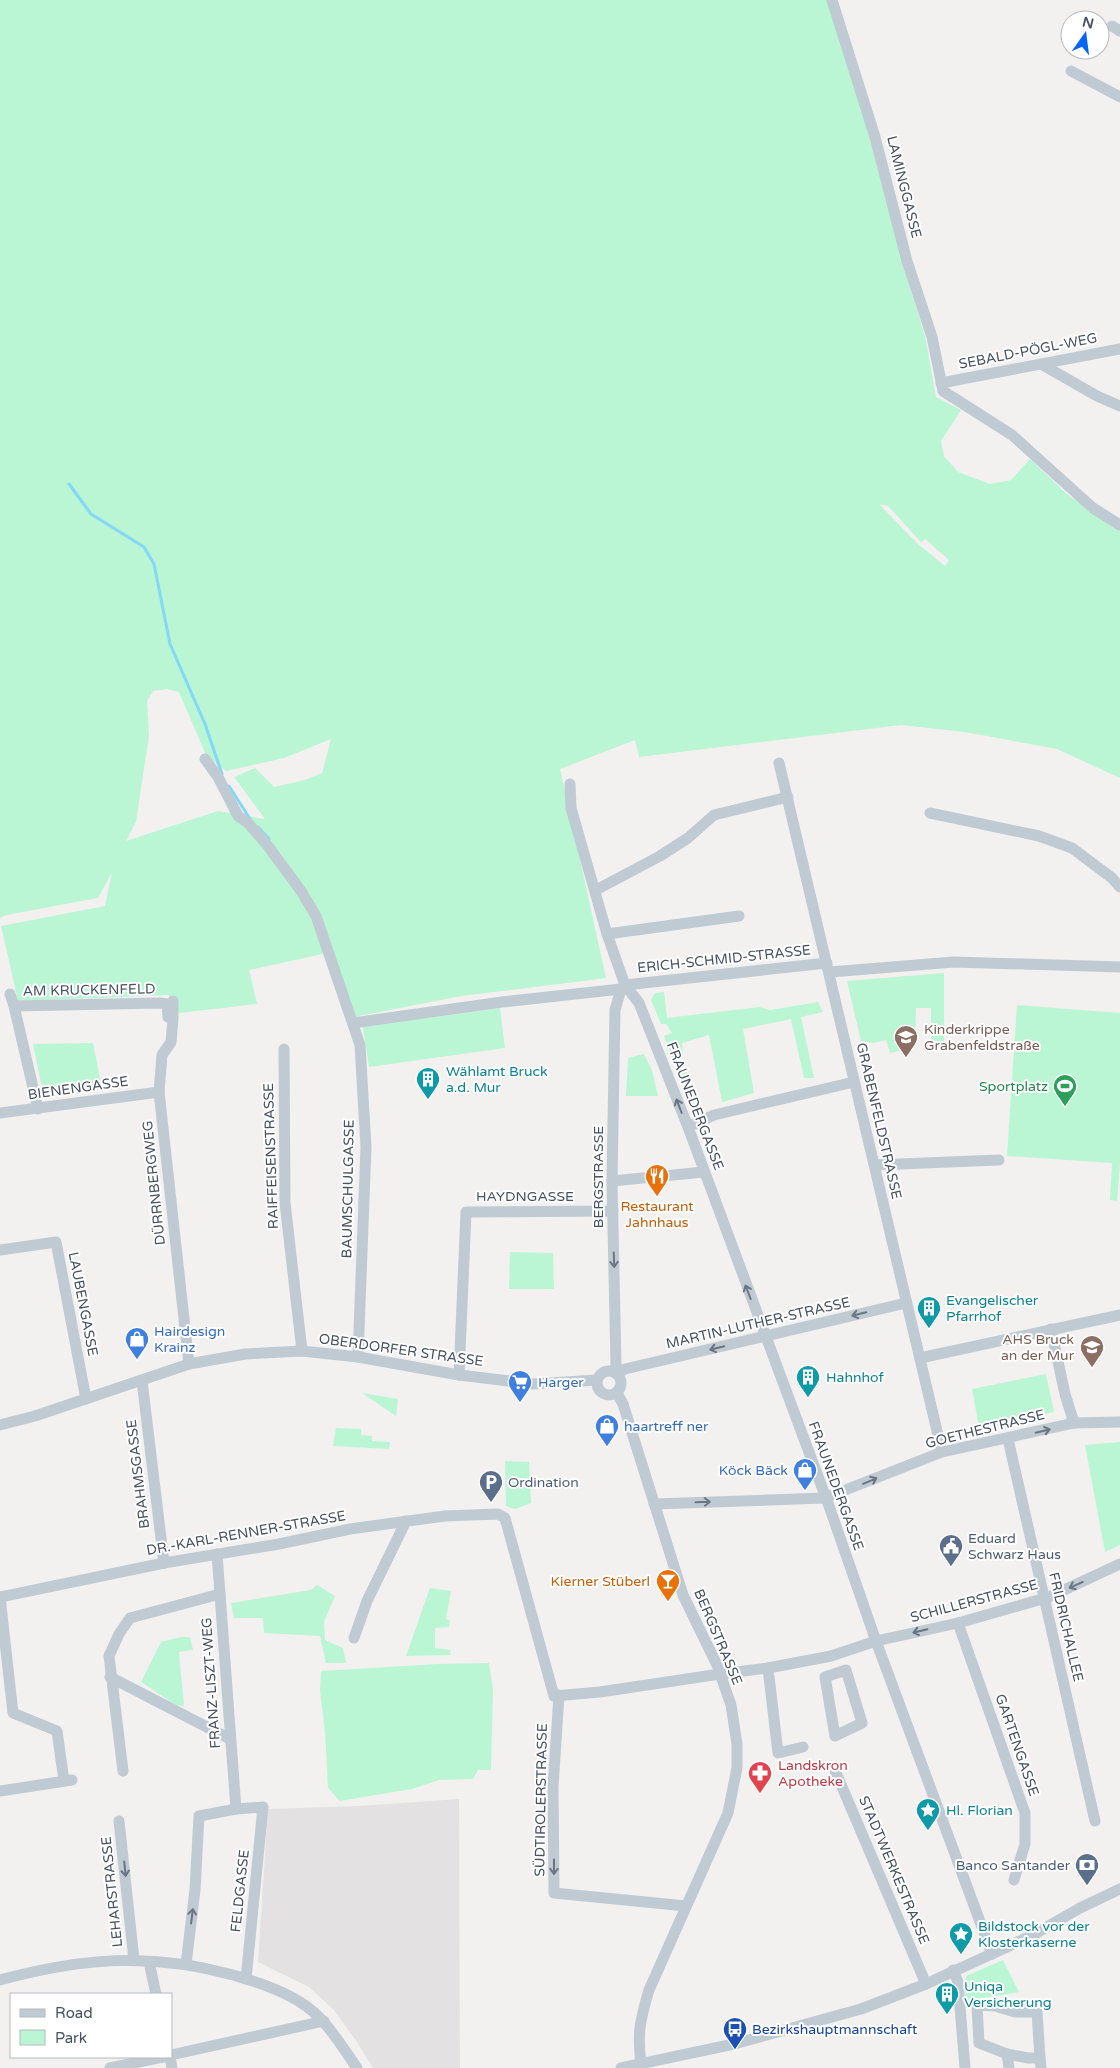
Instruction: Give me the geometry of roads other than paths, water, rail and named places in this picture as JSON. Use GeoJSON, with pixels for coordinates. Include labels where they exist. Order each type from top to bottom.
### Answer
{"type":"FeatureCollection","features":[{"type":"Feature","properties":{"kind":"street","name":"LAMINGGASSE"},"geometry":{"type":"LineString","coordinates":[[832,0],[876,137],[907,261],[932,337],[941,383]]}},
{"type":"Feature","properties":{"kind":"street"},"geometry":{"type":"LineString","coordinates":[[1071,71],[1120,97]]}},
{"type":"Feature","properties":{"kind":"street","name":"SEBALD-PÖGL-WEG"},"geometry":{"type":"LineString","coordinates":[[941,383],[1120,349]]}},
{"type":"Feature","properties":{"kind":"street"},"geometry":{"type":"LineString","coordinates":[[1041,364],[1097,396],[1120,406]]}},
{"type":"Feature","properties":{"kind":"street"},"geometry":{"type":"LineString","coordinates":[[941,383],[943,391],[1012,435],[1093,508],[1120,525]]}},
{"type":"Feature","properties":{"kind":"street","name":"BAUMSCHULGASSE"},"geometry":{"type":"LineString","coordinates":[[205,759],[218,777],[238,816],[248,823],[268,846],[301,891],[316,916],[360,1044],[366,1147],[358,1357]]}},
{"type":"Feature","properties":{"kind":"street","name":"GRABENFELDSTRASSE"},"geometry":{"type":"LineString","coordinates":[[779,763],[942,1452]]}},
{"type":"Feature","properties":{"kind":"street","name":"FRAUNEDERGASSE"},"geometry":{"type":"LineString","coordinates":[[570,784],[571,808],[623,987],[639,1003],[688,1128],[992,1954]]}},
{"type":"Feature","properties":{"kind":"street"},"geometry":{"type":"LineString","coordinates":[[596,890],[660,856],[688,838],[714,815],[788,797]]}},
{"type":"Feature","properties":{"kind":"street"},"geometry":{"type":"LineString","coordinates":[[930,813],[1039,836],[1072,848],[1120,887]]}},
{"type":"Feature","properties":{"kind":"street"},"geometry":{"type":"LineString","coordinates":[[607,934],[739,916]]}},
{"type":"Feature","properties":{"kind":"street","name":"ERICH-SCHMID-STRASSE"},"geometry":{"type":"LineString","coordinates":[[623,987],[828,967],[954,962],[1120,967]]}},
{"type":"Feature","properties":{"kind":"street"},"geometry":{"type":"LineString","coordinates":[[353,1023],[623,987]]}},
{"type":"Feature","properties":{"kind":"street","name":"BERGSTRASSE"},"geometry":{"type":"LineString","coordinates":[[615,1372],[612,1181],[615,1010],[623,987]]}},
{"type":"Feature","properties":{"kind":"street"},"geometry":{"type":"LineString","coordinates":[[10,994],[38,1109]]}},
{"type":"Feature","properties":{"kind":"street","name":"DÜRRNBERGWEG"},"geometry":{"type":"LineString","coordinates":[[173,1001],[170,1042],[162,1054],[159,1092],[189,1364]]}},
{"type":"Feature","properties":{"kind":"street","name":"AM KRUCKENFELD"},"geometry":{"type":"LineString","coordinates":[[14,1006],[167,1004],[171,1030]]}},
{"type":"Feature","properties":{"kind":"street","name":"RAIFFEISENSTRASSE"},"geometry":{"type":"LineString","coordinates":[[284,1049],[285,1203],[302,1352]]}},
{"type":"Feature","properties":{"kind":"street"},"geometry":{"type":"LineString","coordinates":[[688,1128],[714,1115],[854,1082]]}},
{"type":"Feature","properties":{"kind":"street","name":"BIENENGASSE"},"geometry":{"type":"LineString","coordinates":[[0,1114],[159,1092]]}},
{"type":"Feature","properties":{"kind":"street"},"geometry":{"type":"LineString","coordinates":[[874,1165],[999,1160]]}},
{"type":"Feature","properties":{"kind":"street"},"geometry":{"type":"LineString","coordinates":[[612,1181],[704,1172]]}},
{"type":"Feature","properties":{"kind":"street","name":"HAYDNGASSE"},"geometry":{"type":"LineString","coordinates":[[459,1375],[466,1212],[613,1211]]}},
{"type":"Feature","properties":{"kind":"street","name":"LAUBENGASSE"},"geometry":{"type":"LineString","coordinates":[[0,1250],[56,1242],[86,1399]]}},
{"type":"Feature","properties":{"kind":"street","name":"MARTIN-LUTHER-STRASSE"},"geometry":{"type":"LineString","coordinates":[[615,1372],[906,1302]]}},
{"type":"Feature","properties":{"kind":"street"},"geometry":{"type":"LineString","coordinates":[[920,1358],[1120,1315]]}},
{"type":"Feature","properties":{"kind":"street"},"geometry":{"type":"LineString","coordinates":[[1051,1329],[1065,1394],[1074,1423]]}},
{"type":"Feature","properties":{"kind":"street","name":"OBERDORFER STRASSE"},"geometry":{"type":"LineString","coordinates":[[0,1425],[35,1416],[189,1364],[246,1354],[302,1352],[358,1357],[459,1375],[534,1384],[597,1380]]}},
{"type":"Feature","properties":{"kind":"street"},"geometry":{"type":"LineString","coordinates":[[615,1372],[622,1384],[617,1393],[611,1395],[603,1394],[598,1388],[597,1380],[602,1373],[615,1372]]}},
{"type":"Feature","properties":{"kind":"street","name":"BRAHMSGASSE"},"geometry":{"type":"LineString","coordinates":[[142,1381],[164,1563]]}},
{"type":"Feature","properties":{"kind":"street","name":"BERGSTRASSE"},"geometry":{"type":"LineString","coordinates":[[617,1393],[623,1404],[683,1595],[720,1674],[731,1705],[737,1768],[728,1814],[649,1990],[638,2030],[641,2064]]}},
{"type":"Feature","properties":{"kind":"street","name":"GOETHESTRASSE"},"geometry":{"type":"LineString","coordinates":[[654,1504],[825,1498],[942,1452],[1074,1423],[1120,1422]]}},
{"type":"Feature","properties":{"kind":"street","name":"FRIDRICHALLEE"},"geometry":{"type":"LineString","coordinates":[[1008,1439],[1043,1598],[1096,1821]]}},
{"type":"Feature","properties":{"kind":"street","name":"DR.-KARL-RENNER-STRASSE"},"geometry":{"type":"LineString","coordinates":[[0,1597],[164,1563],[350,1529],[445,1516],[498,1514]]}},
{"type":"Feature","properties":{"kind":"street","name":"SÜDTIROLERSTRASSE"},"geometry":{"type":"LineString","coordinates":[[498,1514],[505,1518],[557,1696],[553,1787],[554,1893],[686,1906]]}},
{"type":"Feature","properties":{"kind":"street"},"geometry":{"type":"LineString","coordinates":[[354,1638],[368,1601],[406,1521]]}},
{"type":"Feature","properties":{"kind":"street","name":"FRANZ-LISZT-WEG"},"geometry":{"type":"LineString","coordinates":[[217,1554],[236,1809]]}},
{"type":"Feature","properties":{"kind":"street","name":"SCHILLERSTRASSE"},"geometry":{"type":"LineString","coordinates":[[557,1696],[600,1692],[768,1668],[831,1656],[876,1641],[958,1623],[1043,1598],[1120,1564]]}},
{"type":"Feature","properties":{"kind":"street"},"geometry":{"type":"LineString","coordinates":[[123,1771],[108,1656],[119,1634],[130,1618],[220,1594]]}},
{"type":"Feature","properties":{"kind":"street"},"geometry":{"type":"LineString","coordinates":[[0,1597],[12,1713],[57,1731],[68,1781],[0,1791]]}},
{"type":"Feature","properties":{"kind":"street","name":"GARTENGASSE"},"geometry":{"type":"LineString","coordinates":[[958,1623],[1025,1813],[1025,1844],[1014,1880]]}},
{"type":"Feature","properties":{"kind":"street"},"geometry":{"type":"LineString","coordinates":[[831,1656],[836,1673]]}},
{"type":"Feature","properties":{"kind":"street"},"geometry":{"type":"LineString","coordinates":[[768,1668],[778,1753],[804,1747]]}},
{"type":"Feature","properties":{"kind":"street"},"geometry":{"type":"LineString","coordinates":[[846,1670],[862,1723],[835,1736],[824,1677],[836,1673],[846,1670]]}},
{"type":"Feature","properties":{"kind":"street"},"geometry":{"type":"LineString","coordinates":[[110,1677],[230,1738]]}},
{"type":"Feature","properties":{"kind":"street","name":"STADTWERKESTRASSE"},"geometry":{"type":"LineString","coordinates":[[834,1768],[926,1984]]}},
{"type":"Feature","properties":{"kind":"street","name":"FELDGASSE"},"geometry":{"type":"LineString","coordinates":[[236,1809],[263,1807],[246,1979]]}},
{"type":"Feature","properties":{"kind":"street"},"geometry":{"type":"LineString","coordinates":[[186,1964],[195,1890],[198,1816],[236,1809]]}},
{"type":"Feature","properties":{"kind":"street","name":"LEHARSTRASSE"},"geometry":{"type":"LineString","coordinates":[[119,1821],[134,1960]]}},
{"type":"Feature","properties":{"kind":"street"},"geometry":{"type":"LineString","coordinates":[[621,2068],[734,2044],[855,2011],[926,1984],[953,1970],[992,1954],[1033,1935],[1080,1908],[1120,1889]]}},
{"type":"Feature","properties":{"kind":"street"},"geometry":{"type":"LineString","coordinates":[[0,1980],[39,1970],[86,1962],[134,1960],[186,1964],[246,1979],[275,1989],[301,2002],[324,2021],[357,2068]]}},
{"type":"Feature","properties":{"kind":"street"},"geometry":{"type":"LineString","coordinates":[[149,1962],[156,1993]]}},
{"type":"Feature","properties":{"kind":"street"},"geometry":{"type":"LineString","coordinates":[[953,1970],[958,1982],[965,2068]]}},
{"type":"Feature","properties":{"kind":"street"},"geometry":{"type":"LineString","coordinates":[[960,2006],[977,2005],[995,2006],[1015,2012],[1037,2012],[1040,2063],[1028,2058],[1007,2054],[980,2043],[977,2005]]}},
{"type":"Feature","properties":{"kind":"street"},"geometry":{"type":"LineString","coordinates":[[172,2056],[324,2021]]}},
{"type":"Feature","properties":{"kind":"street"},"geometry":{"type":"LineString","coordinates":[[344,2050],[350,2068]]}},
{"type":"Feature","properties":{"kind":"street"},"geometry":{"type":"LineString","coordinates":[[1007,2054],[1009,2068]]}},
{"type":"Feature","properties":{"kind":"street"},"geometry":{"type":"LineString","coordinates":[[110,2068],[158,2058]]}},
{"type":"Feature","properties":{"kind":"waterway"},"geometry":{"type":"LineString","coordinates":[[69,484],[91,514],[144,547],[154,564],[170,644],[205,724],[222,774]]}},
{"type":"Feature","properties":{"kind":"waterway"},"geometry":{"type":"LineString","coordinates":[[229,786],[250,819]]}},
{"type":"Feature","properties":{"kind":"waterway"},"geometry":{"type":"LineString","coordinates":[[258,827],[269,839]]}},
{"type":"Feature","properties":{"kind":"place","name":"Kinderkrippe Grabenfeldstraße"},"geometry":{"type":"Point","coordinates":[906,1058]}},
{"type":"Feature","properties":{"kind":"place","name":"Wählamt Bruck a.d. Mur"},"geometry":{"type":"Point","coordinates":[428,1100]}},
{"type":"Feature","properties":{"kind":"place","name":"Sportplatz"},"geometry":{"type":"Point","coordinates":[1065,1107]}},
{"type":"Feature","properties":{"kind":"place","name":"Restaurant Jahnhaus"},"geometry":{"type":"Point","coordinates":[657,1197]}},
{"type":"Feature","properties":{"kind":"place","name":"Evangelischer Pfarrhof"},"geometry":{"type":"Point","coordinates":[929,1329]}},
{"type":"Feature","properties":{"kind":"place","name":"Hairdesign Krainz"},"geometry":{"type":"Point","coordinates":[137,1360]}},
{"type":"Feature","properties":{"kind":"place","name":"AHS Bruck an der Mur"},"geometry":{"type":"Point","coordinates":[1092,1368]}},
{"type":"Feature","properties":{"kind":"place","name":"Hahnhof"},"geometry":{"type":"Point","coordinates":[808,1398]}},
{"type":"Feature","properties":{"kind":"place","name":"Harger"},"geometry":{"type":"Point","coordinates":[520,1403]}},
{"type":"Feature","properties":{"kind":"place","name":"haartreff ner"},"geometry":{"type":"Point","coordinates":[607,1447]}},
{"type":"Feature","properties":{"kind":"place","name":"Köck Bäck"},"geometry":{"type":"Point","coordinates":[805,1491]}},
{"type":"Feature","properties":{"kind":"place","name":"Ordination"},"geometry":{"type":"Point","coordinates":[491,1503]}},
{"type":"Feature","properties":{"kind":"place","name":"Eduard Schwarz Haus"},"geometry":{"type":"Point","coordinates":[951,1567]}},
{"type":"Feature","properties":{"kind":"place","name":"Kierner Stüberl"},"geometry":{"type":"Point","coordinates":[668,1602]}},
{"type":"Feature","properties":{"kind":"place","name":"Landskron Apotheke"},"geometry":{"type":"Point","coordinates":[760,1794]}},
{"type":"Feature","properties":{"kind":"place","name":"Hl. Florian"},"geometry":{"type":"Point","coordinates":[928,1831]}},
{"type":"Feature","properties":{"kind":"place","name":"Banco Santander"},"geometry":{"type":"Point","coordinates":[1087,1886]}},
{"type":"Feature","properties":{"kind":"place","name":"Bildstock vor der Klosterkaserne"},"geometry":{"type":"Point","coordinates":[961,1955]}},
{"type":"Feature","properties":{"kind":"place","name":"Uniqa Versicherung"},"geometry":{"type":"Point","coordinates":[947,2015]}},
{"type":"Feature","properties":{"kind":"place","name":"Bezirkshauptmannschaft"},"geometry":{"type":"Point","coordinates":[735,2050]}}]}
